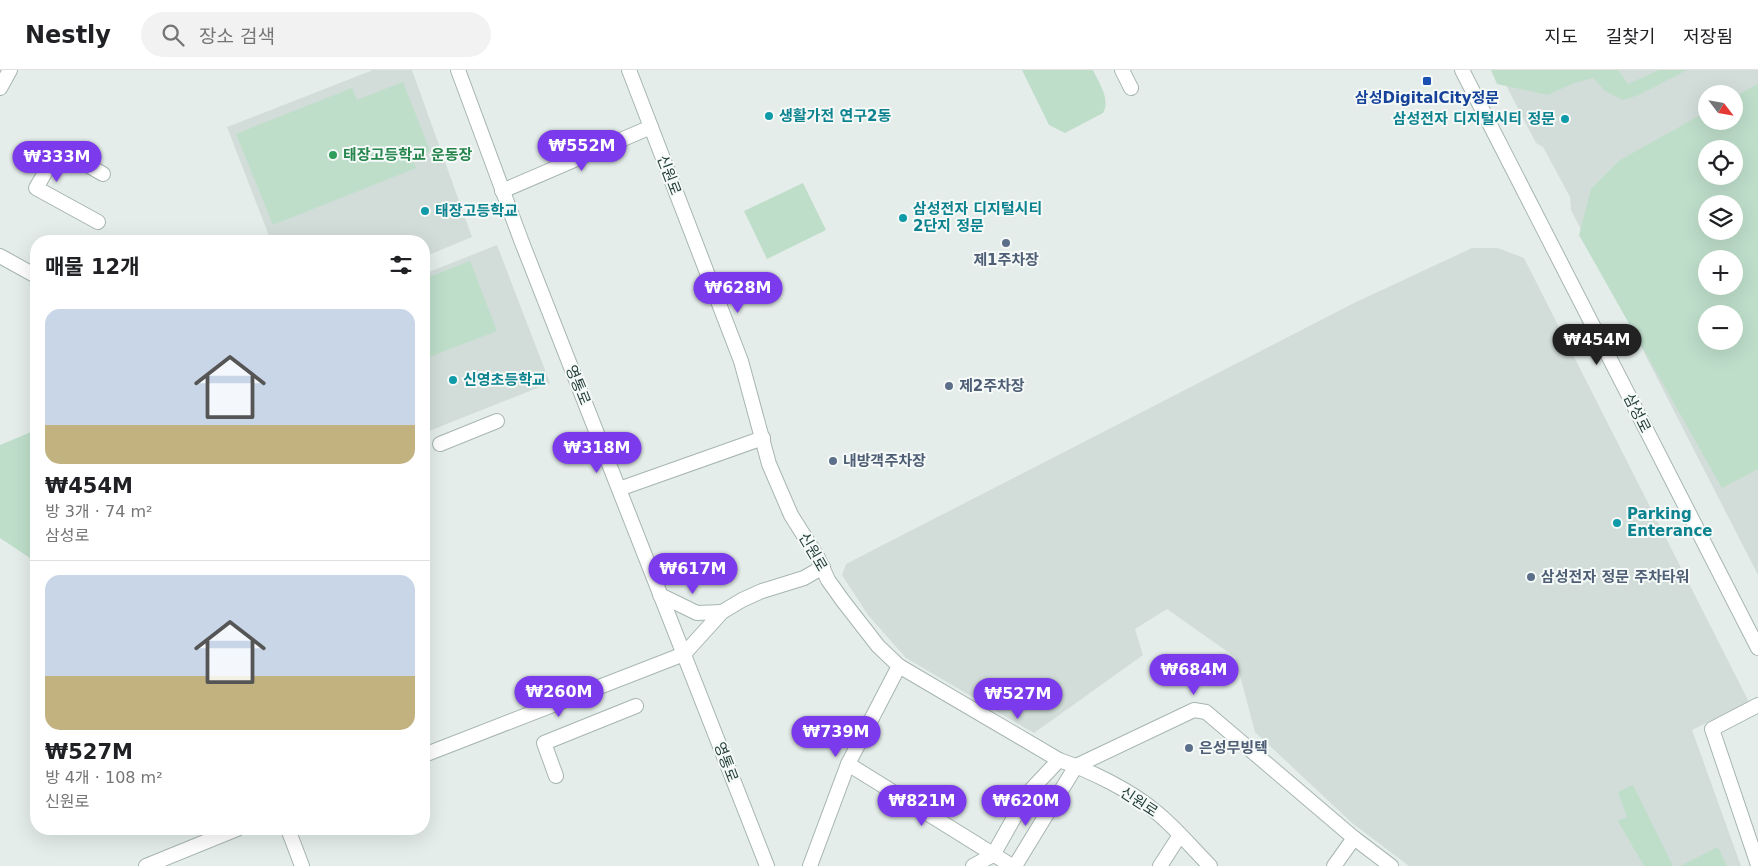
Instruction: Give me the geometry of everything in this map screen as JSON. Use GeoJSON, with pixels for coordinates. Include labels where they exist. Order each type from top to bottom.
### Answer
{"type":"FeatureCollection","features":[{"type":"Feature","properties":{"kind":"street"},"geometry":{"type":"LineString","coordinates":[[0,88],[10,70]]}},
{"type":"Feature","properties":{"kind":"street","name":"영통로"},"geometry":{"type":"LineString","coordinates":[[458,70],[502,191],[768,866]]}},
{"type":"Feature","properties":{"kind":"street","name":"신원로"},"geometry":{"type":"LineString","coordinates":[[630,70],[740,361],[769,464],[791,515],[823,567],[828,580],[878,646],[899,666],[1059,760],[1076,766],[1142,801],[1167,822],[1210,866]]}},
{"type":"Feature","properties":{"kind":"street"},"geometry":{"type":"LineString","coordinates":[[1122,70],[1134,87],[1128,70]]}},
{"type":"Feature","properties":{"kind":"street","name":"삼성로"},"geometry":{"type":"LineString","coordinates":[[1462,70],[1758,648]]}},
{"type":"Feature","properties":{"kind":"street"},"geometry":{"type":"LineString","coordinates":[[502,191],[651,127]]}},
{"type":"Feature","properties":{"kind":"street"},"geometry":{"type":"LineString","coordinates":[[98,222],[36,188],[59,149],[103,174]]}},
{"type":"Feature","properties":{"kind":"street"},"geometry":{"type":"LineString","coordinates":[[0,256],[30,273]]}},
{"type":"Feature","properties":{"kind":"street"},"geometry":{"type":"LineString","coordinates":[[440,444],[497,421]]}},
{"type":"Feature","properties":{"kind":"street"},"geometry":{"type":"LineString","coordinates":[[619,489],[763,438]]}},
{"type":"Feature","properties":{"kind":"street"},"geometry":{"type":"LineString","coordinates":[[430,753],[684,654],[722,612],[751,595],[804,578],[823,567]]}},
{"type":"Feature","properties":{"kind":"street"},"geometry":{"type":"LineString","coordinates":[[660,596],[698,613],[722,612]]}},
{"type":"Feature","properties":{"kind":"street"},"geometry":{"type":"LineString","coordinates":[[810,866],[848,764],[899,666]]}},
{"type":"Feature","properties":{"kind":"street"},"geometry":{"type":"LineString","coordinates":[[1758,705],[1712,729],[1758,866]]}},
{"type":"Feature","properties":{"kind":"street"},"geometry":{"type":"LineString","coordinates":[[556,776],[544,743],[636,706]]}},
{"type":"Feature","properties":{"kind":"street"},"geometry":{"type":"LineString","coordinates":[[848,764],[1013,866],[1076,766],[1194,710],[1200,710],[1206,712],[1354,838],[1390,866]]}},
{"type":"Feature","properties":{"kind":"street"},"geometry":{"type":"LineString","coordinates":[[973,866],[993,855],[1028,793],[1059,760]]}},
{"type":"Feature","properties":{"kind":"street"},"geometry":{"type":"LineString","coordinates":[[146,866],[222,835]]}},
{"type":"Feature","properties":{"kind":"street"},"geometry":{"type":"LineString","coordinates":[[290,835],[302,866]]}},
{"type":"Feature","properties":{"kind":"street"},"geometry":{"type":"LineString","coordinates":[[1160,866],[1180,835]]}},
{"type":"Feature","properties":{"kind":"street"},"geometry":{"type":"LineString","coordinates":[[1334,866],[1354,838]]}},
{"type":"Feature","properties":{"kind":"shaded area"},"geometry":{"type":"Polygon","coordinates":[[[373,70],[412,70],[472,237],[430,254],[430,235],[269,235],[227,127],[373,70]]]}},
{"type":"Feature","properties":{"kind":"shaded area"},"geometry":{"type":"Polygon","coordinates":[[[1498,70],[1758,70],[1758,575],[1571,210],[1570,197],[1543,147],[1536,143],[1498,70]]]}},
{"type":"Feature","properties":{"kind":"shaded area"},"geometry":{"type":"Polygon","coordinates":[[[497,245],[550,383],[430,431],[430,272],[497,245]]]}},
{"type":"Feature","properties":{"kind":"shaded area"},"geometry":{"type":"Polygon","coordinates":[[[1472,248],[1498,248],[1524,258],[1749,702],[1692,730],[1741,866],[1409,866],[1352,823],[1255,732],[1235,657],[1167,609],[1135,629],[1143,655],[1034,733],[906,658],[868,615],[842,575],[846,564],[1354,303],[1472,248]]]}},
{"type":"Feature","properties":{"kind":"green space"},"geometry":{"type":"Polygon","coordinates":[[[1022,70],[1093,70],[1105,97],[1106,103],[1103,113],[1065,133],[1049,125],[1022,70]]]}},
{"type":"Feature","properties":{"kind":"green space"},"geometry":{"type":"Polygon","coordinates":[[[1491,70],[1618,70],[1628,84],[1659,70],[1687,70],[1639,95],[1623,100],[1605,91],[1593,78],[1574,83],[1548,95],[1497,84],[1491,70]]]}},
{"type":"Feature","properties":{"kind":"green space","name":"태장고등학교 운동장"},"geometry":{"type":"Polygon","coordinates":[[[403,82],[430,151],[412,159],[416,168],[273,225],[236,134],[352,88],[357,100],[403,82]]]}},
{"type":"Feature","properties":{"kind":"green space"},"geometry":{"type":"Polygon","coordinates":[[[1758,84],[1758,469],[1722,488],[1579,235],[1591,189],[1620,160],[1698,116],[1698,130],[1743,130],[1743,92],[1758,84]]]}},
{"type":"Feature","properties":{"kind":"green space"},"geometry":{"type":"Polygon","coordinates":[[[803,183],[826,230],[767,259],[744,211],[803,183]]]}},
{"type":"Feature","properties":{"kind":"green space"},"geometry":{"type":"Polygon","coordinates":[[[470,261],[497,331],[430,357],[430,277],[470,261]]]}},
{"type":"Feature","properties":{"kind":"green space"},"geometry":{"type":"Polygon","coordinates":[[[30,432],[30,558],[0,538],[0,445],[30,432]]]}},
{"type":"Feature","properties":{"kind":"green space"},"geometry":{"type":"Polygon","coordinates":[[[1633,785],[1673,866],[1644,866],[1618,821],[1627,817],[1618,792],[1633,785]]]}},
{"type":"Feature","properties":{"kind":"green space"},"geometry":{"type":"Polygon","coordinates":[[[1718,847],[1727,866],[1680,866],[1718,847]]]}},
{"type":"Feature","properties":{"kind":"place","name":"삼성DigitalCity정문"},"geometry":{"type":"Point","coordinates":[1427,81]}},
{"type":"Feature","properties":{"kind":"place","name":"생활가전 연구2동"},"geometry":{"type":"Point","coordinates":[769,116]}},
{"type":"Feature","properties":{"kind":"place","name":"삼성전자 디지털시티 정문"},"geometry":{"type":"Point","coordinates":[1565,119]}},
{"type":"Feature","properties":{"kind":"place","name":"태장고등학교 운동장"},"geometry":{"type":"Point","coordinates":[333,155]}},
{"type":"Feature","properties":{"kind":"place","name":"태장고등학교"},"geometry":{"type":"Point","coordinates":[425,211]}},
{"type":"Feature","properties":{"kind":"place","name":"삼성전자 디지털시티 2단지 정문"},"geometry":{"type":"Point","coordinates":[903,218]}},
{"type":"Feature","properties":{"kind":"place","name":"제1주차장"},"geometry":{"type":"Point","coordinates":[1006,243]}},
{"type":"Feature","properties":{"kind":"place","name":"신영초등학교"},"geometry":{"type":"Point","coordinates":[453,380]}},
{"type":"Feature","properties":{"kind":"place","name":"제2주차장"},"geometry":{"type":"Point","coordinates":[949,386]}},
{"type":"Feature","properties":{"kind":"place","name":"내방객주차장"},"geometry":{"type":"Point","coordinates":[833,461]}},
{"type":"Feature","properties":{"kind":"place","name":"Parking Enterance"},"geometry":{"type":"Point","coordinates":[1617,523]}},
{"type":"Feature","properties":{"kind":"place","name":"삼성전자 정문 주차타워"},"geometry":{"type":"Point","coordinates":[1531,577]}},
{"type":"Feature","properties":{"kind":"place","name":"은성무빙텍"},"geometry":{"type":"Point","coordinates":[1189,748]}}]}
